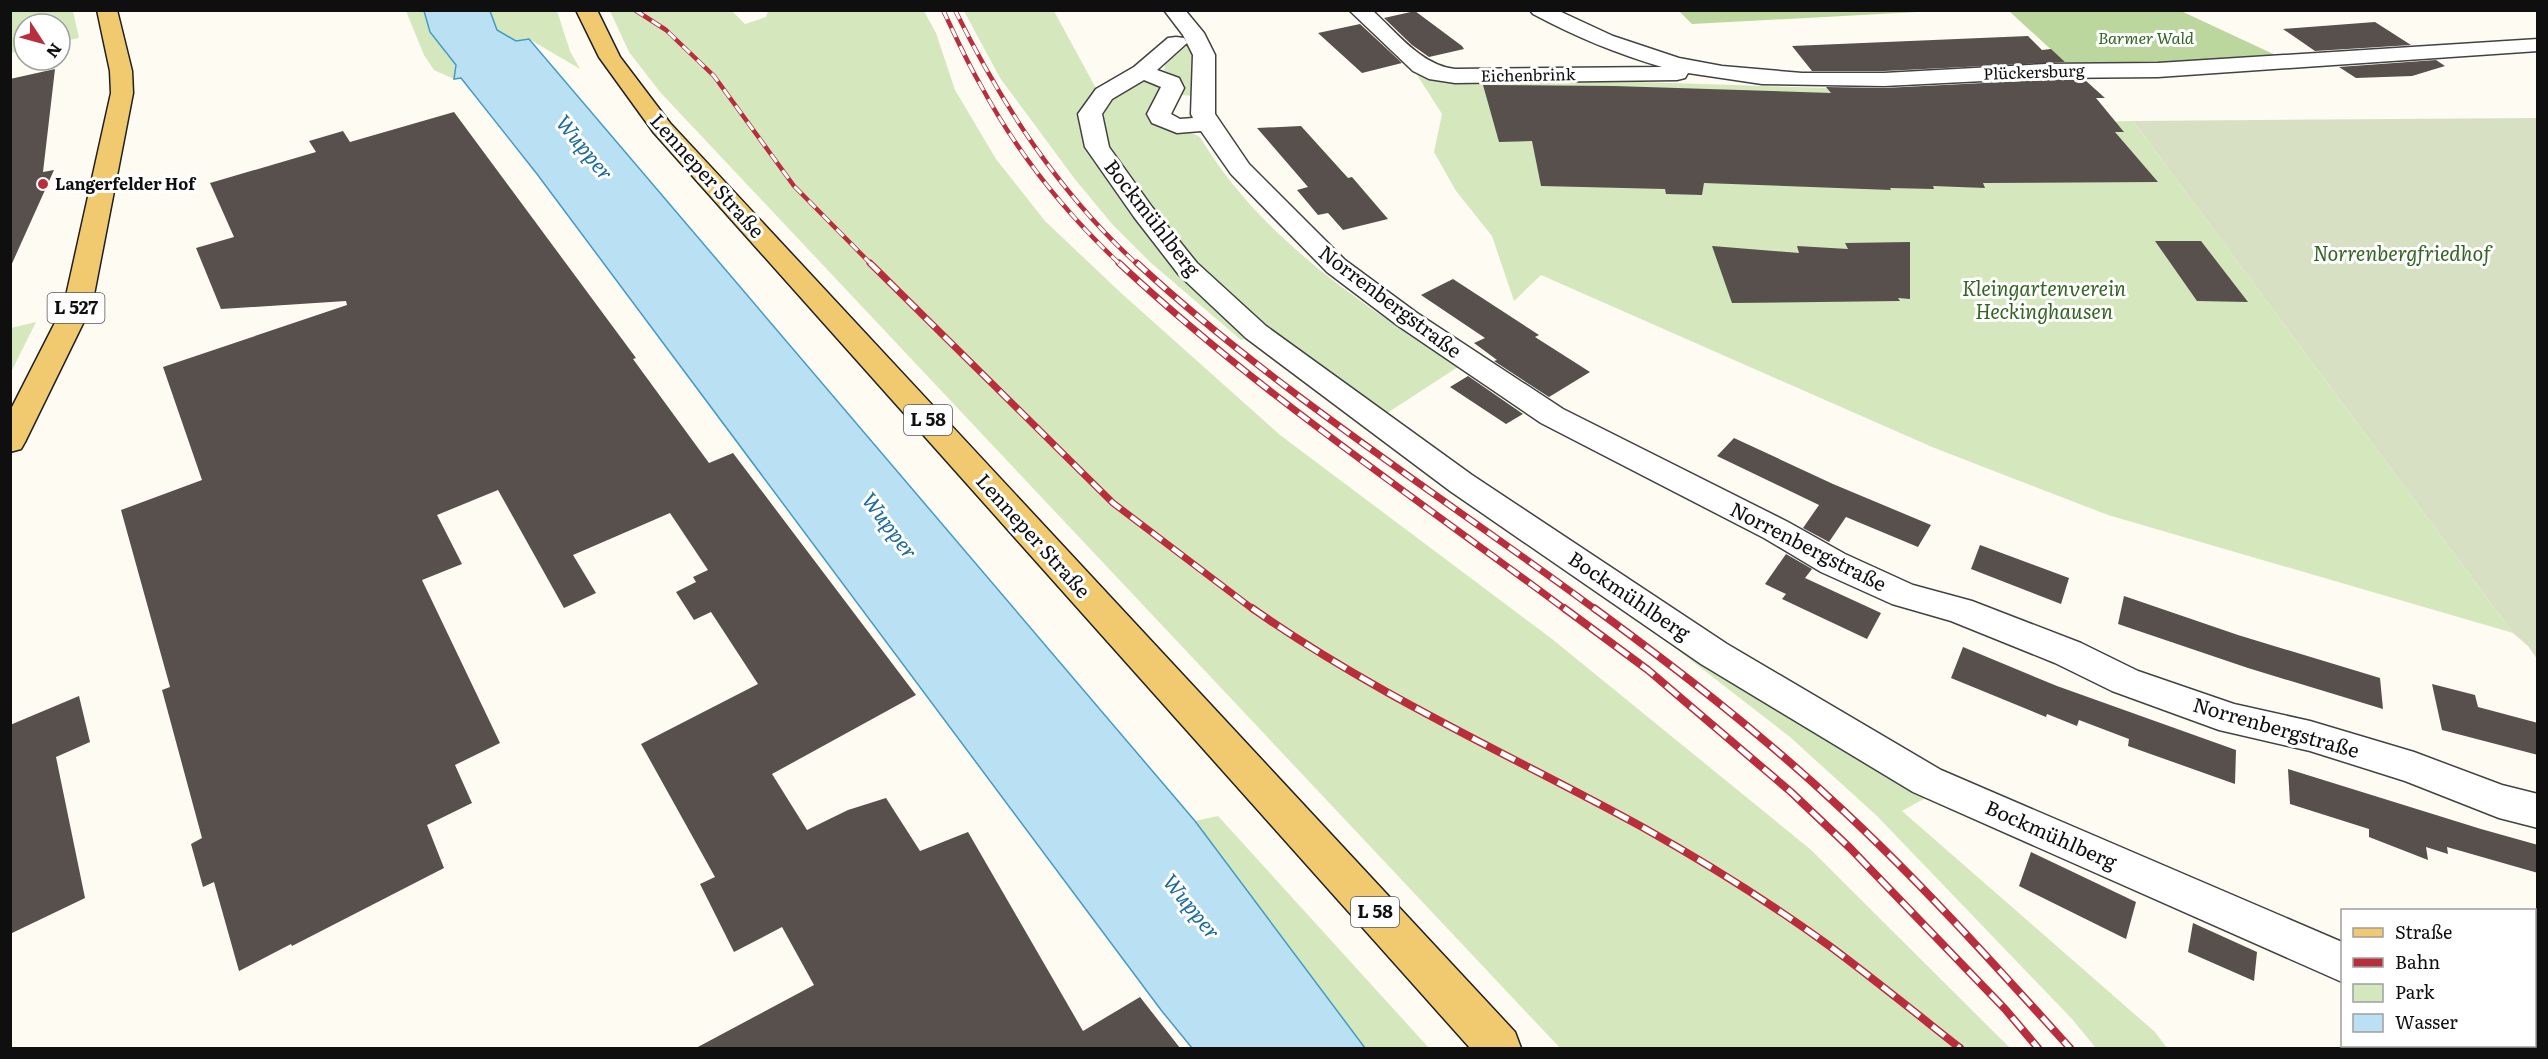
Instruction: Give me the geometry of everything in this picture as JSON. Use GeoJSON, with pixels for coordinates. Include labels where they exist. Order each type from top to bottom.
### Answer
{"type":"FeatureCollection","features":[{"type":"Feature","properties":{"kind":"main road","name":"L 527"},"geometry":{"type":"LineString","coordinates":[[10,442],[78,305],[122,93],[121,71],[107,10]]}},
{"type":"Feature","properties":{"kind":"main road","name":"Lenneper Straße"},"geometry":{"type":"LineString","coordinates":[[586,10],[594,34],[616,70],[662,128],[1499,1048]]}},
{"type":"Feature","properties":{"kind":"street"},"geometry":{"type":"LineString","coordinates":[[1142,72],[1171,83],[1173,88],[1159,114],[1160,118],[1177,126],[1208,124],[1203,114],[1202,102],[1204,55],[1193,33],[1174,10]]}},
{"type":"Feature","properties":{"kind":"street","name":"Eichenbrink"},"geometry":{"type":"LineString","coordinates":[[1359,10],[1420,66],[1437,74],[1455,76],[1721,72]]}},
{"type":"Feature","properties":{"kind":"street","name":"Plückersburg"},"geometry":{"type":"LineString","coordinates":[[1540,10],[1566,24],[1614,44],[1669,61],[1721,72],[1800,79],[2074,70],[2156,70],[2538,45]]}},
{"type":"Feature","properties":{"kind":"street","name":"Bockmühlberg"},"geometry":{"type":"LineString","coordinates":[[1176,43],[1142,72],[1104,94],[1090,114],[1091,126],[1097,147],[1143,212],[1188,269],[1256,332],[1461,483],[1714,654],[1927,781],[2341,961]]}},
{"type":"Feature","properties":{"kind":"street","name":"Norrenbergstraße"},"geometry":{"type":"LineString","coordinates":[[1208,124],[1240,169],[1284,216],[1336,266],[1407,319],[1552,416],[1776,530],[1833,563],[1904,594],[1960,610],[2068,653],[2125,681],[2221,716],[2310,736],[2414,768],[2499,801],[2538,811]]}},
{"type":"Feature","properties":{"kind":"green space"},"geometry":{"type":"Polygon","coordinates":[[[10,11],[73,11],[79,38],[72,39],[72,12],[12,12],[11,53],[10,11]]]}},
{"type":"Feature","properties":{"kind":"green space"},"geometry":{"type":"Polygon","coordinates":[[[406,11],[424,11],[446,54],[456,65],[454,79],[434,70],[424,55],[406,11]]]}},
{"type":"Feature","properties":{"kind":"green space"},"geometry":{"type":"Polygon","coordinates":[[[490,11],[557,11],[570,51],[580,69],[529,39],[516,42],[497,30],[490,11]]]}},
{"type":"Feature","properties":{"kind":"green space"},"geometry":{"type":"Polygon","coordinates":[[[610,11],[732,11],[745,24],[766,17],[768,11],[924,11],[936,33],[955,90],[996,159],[1045,221],[1121,293],[1280,435],[1552,639],[1810,849],[2010,1048],[1560,1048],[660,92],[629,52],[610,11]]]}},
{"type":"Feature","properties":{"kind":"green space"},"geometry":{"type":"Polygon","coordinates":[[[964,11],[1054,11],[1098,92],[1083,114],[1247,338],[1241,340],[1150,262],[1112,224],[1074,178],[1000,78],[964,11]]]}},
{"type":"Feature","properties":{"kind":"green space"},"geometry":{"type":"Polygon","coordinates":[[[1679,11],[1936,11],[1692,24],[1679,11]]]}},
{"type":"Feature","properties":{"kind":"green space","name":"Barmer Wald"},"geometry":{"type":"Polygon","coordinates":[[[2009,11],[2181,11],[2284,59],[2069,66],[2009,11]]]}},
{"type":"Feature","properties":{"kind":"green space"},"geometry":{"type":"Polygon","coordinates":[[[1189,40],[1194,52],[1193,96],[1180,95],[1185,85],[1180,78],[1164,70],[1172,52],[1189,40]]]}},
{"type":"Feature","properties":{"kind":"green space","name":"Kleingartenverein Heckinghausen"},"geometry":{"type":"Polygon","coordinates":[[[1417,75],[1861,89],[1902,126],[2133,121],[2513,633],[2108,515],[1932,447],[1541,275],[1514,301],[1492,236],[1456,191],[1434,152],[1442,114],[1417,75]]]}},
{"type":"Feature","properties":{"kind":"green space"},"geometry":{"type":"Polygon","coordinates":[[[1138,81],[1160,82],[1163,89],[1147,110],[1154,124],[1200,137],[1224,173],[1283,237],[1350,293],[1458,367],[1381,417],[1251,316],[1202,268],[1159,221],[1105,146],[1098,123],[1106,99],[1138,81]]]}},
{"type":"Feature","properties":{"kind":"green space","name":"Norrenbergfriedhof"},"geometry":{"type":"Polygon","coordinates":[[[2538,118],[2537,659],[2528,646],[2513,633],[2133,121],[2538,118]]]}},
{"type":"Feature","properties":{"kind":"green space"},"geometry":{"type":"Polygon","coordinates":[[[36,322],[11,372],[11,328],[36,322]]]}},
{"type":"Feature","properties":{"kind":"green space"},"geometry":{"type":"Polygon","coordinates":[[[1638,619],[1927,797],[1902,811],[2155,1032],[2167,1048],[2096,1048],[2072,1019],[1877,816],[1790,737],[1638,619]]]}},
{"type":"Feature","properties":{"kind":"green space"},"geometry":{"type":"Polygon","coordinates":[[[1218,816],[1429,1048],[1365,1048],[1195,821],[1218,816]]]}},
{"type":"Feature","properties":{"kind":"water","name":"Wupper"},"geometry":{"type":"Polygon","coordinates":[[[424,11],[490,11],[497,30],[516,41],[529,39],[1195,821],[1365,1048],[1192,1048],[1161,1010],[537,174],[461,78],[454,79],[456,65],[430,32],[424,11]]]}},
{"type":"Feature","properties":{"kind":"building"},"geometry":{"type":"Polygon","coordinates":[[[1415,11],[1464,49],[1429,57],[1412,45],[1384,18],[1415,11]]]}},
{"type":"Feature","properties":{"kind":"building"},"geometry":{"type":"Polygon","coordinates":[[[2375,22],[2411,45],[2315,51],[2283,29],[2375,22]]]}},
{"type":"Feature","properties":{"kind":"building"},"geometry":{"type":"Polygon","coordinates":[[[1360,24],[1402,63],[1362,73],[1318,33],[1360,24]]]}},
{"type":"Feature","properties":{"kind":"building"},"geometry":{"type":"Polygon","coordinates":[[[2028,36],[2042,50],[2051,49],[2065,62],[1884,71],[1812,71],[1792,46],[2028,36]]]}},
{"type":"Feature","properties":{"kind":"building"},"geometry":{"type":"Polygon","coordinates":[[[2436,60],[2445,66],[2412,76],[2356,78],[2339,67],[2436,60]]]}},
{"type":"Feature","properties":{"kind":"building"},"geometry":{"type":"Polygon","coordinates":[[[42,72],[55,72],[43,172],[54,170],[10,268],[10,79],[42,72]]]}},
{"type":"Feature","properties":{"kind":"building"},"geometry":{"type":"Polygon","coordinates":[[[2085,80],[2105,98],[2096,98],[2124,132],[2115,132],[2158,182],[1983,183],[1985,188],[1933,186],[1934,189],[1890,188],[1891,190],[1704,183],[1702,195],[1666,194],[1665,189],[1541,186],[1532,141],[1499,142],[1483,85],[1614,86],[1831,93],[1826,87],[1884,88],[2085,80]]]}},
{"type":"Feature","properties":{"kind":"building"},"geometry":{"type":"Polygon","coordinates":[[[454,112],[636,358],[633,359],[709,463],[733,453],[916,695],[772,774],[807,830],[848,810],[886,798],[920,851],[968,832],[1083,1031],[1140,997],[1180,1048],[696,1048],[814,985],[782,927],[734,952],[700,884],[715,877],[641,744],[758,684],[711,612],[694,620],[676,592],[696,582],[693,577],[708,570],[670,513],[573,555],[596,593],[564,608],[498,490],[437,515],[462,564],[422,580],[500,743],[455,765],[472,803],[427,825],[444,868],[239,971],[214,882],[203,887],[191,844],[202,838],[162,690],[170,687],[121,510],[202,480],[163,367],[347,305],[346,301],[221,309],[196,248],[234,237],[210,183],[316,152],[309,141],[343,131],[350,142],[454,112]]]}},
{"type":"Feature","properties":{"kind":"building"},"geometry":{"type":"Polygon","coordinates":[[[1301,126],[1348,178],[1352,177],[1388,219],[1343,230],[1328,213],[1318,215],[1297,190],[1308,187],[1257,128],[1301,126]]]}},
{"type":"Feature","properties":{"kind":"building"},"geometry":{"type":"Polygon","coordinates":[[[2155,241],[2201,241],[2248,302],[2197,301],[2155,241]]]}},
{"type":"Feature","properties":{"kind":"building"},"geometry":{"type":"Polygon","coordinates":[[[1910,242],[1910,299],[1898,298],[1900,301],[1732,303],[1712,246],[1799,253],[1797,246],[1848,249],[1845,243],[1910,242]]]}},
{"type":"Feature","properties":{"kind":"building"},"geometry":{"type":"Polygon","coordinates":[[[1453,279],[1539,335],[1535,337],[1590,372],[1549,397],[1494,361],[1497,360],[1474,343],[1485,338],[1421,295],[1453,279]]]}},
{"type":"Feature","properties":{"kind":"building"},"geometry":{"type":"Polygon","coordinates":[[[1468,376],[1523,414],[1506,424],[1450,387],[1468,376]]]}},
{"type":"Feature","properties":{"kind":"building"},"geometry":{"type":"Polygon","coordinates":[[[1734,438],[1833,484],[1931,525],[1918,547],[1846,517],[1829,542],[1803,528],[1819,505],[1717,456],[1734,438]]]}},
{"type":"Feature","properties":{"kind":"building"},"geometry":{"type":"Polygon","coordinates":[[[1980,545],[2069,578],[2061,604],[1971,569],[1980,545]]]}},
{"type":"Feature","properties":{"kind":"building"},"geometry":{"type":"Polygon","coordinates":[[[1786,554],[1812,569],[1805,578],[1881,613],[1867,639],[1782,599],[1786,594],[1765,584],[1786,554]]]}},
{"type":"Feature","properties":{"kind":"building"},"geometry":{"type":"Polygon","coordinates":[[[2124,596],[2238,635],[2380,678],[2383,709],[2248,668],[2118,624],[2124,596]]]}},
{"type":"Feature","properties":{"kind":"building"},"geometry":{"type":"Polygon","coordinates":[[[1963,647],[2057,686],[2236,750],[2235,784],[2128,746],[2129,739],[2079,720],[2077,726],[2047,714],[2046,717],[1951,678],[1963,647]]]}},
{"type":"Feature","properties":{"kind":"building"},"geometry":{"type":"Polygon","coordinates":[[[2432,684],[2475,695],[2478,707],[2538,723],[2538,755],[2442,730],[2432,684]]]}},
{"type":"Feature","properties":{"kind":"building"},"geometry":{"type":"Polygon","coordinates":[[[79,696],[90,742],[56,757],[85,898],[10,934],[10,725],[79,696]]]}},
{"type":"Feature","properties":{"kind":"building"},"geometry":{"type":"Polygon","coordinates":[[[2288,769],[2538,845],[2538,873],[2447,847],[2448,854],[2426,847],[2428,860],[2369,837],[2369,829],[2290,804],[2288,769]]]}},
{"type":"Feature","properties":{"kind":"building"},"geometry":{"type":"Polygon","coordinates":[[[2031,852],[2136,902],[2126,939],[2019,886],[2031,852]]]}},
{"type":"Feature","properties":{"kind":"building"},"geometry":{"type":"Polygon","coordinates":[[[2193,923],[2257,952],[2254,981],[2188,952],[2193,923]]]}},
{"type":"Feature","properties":{"kind":"railway"},"geometry":{"type":"LineString","coordinates":[[635,10],[666,30],[714,76],[794,186],[871,264]]}},
{"type":"Feature","properties":{"kind":"railway"},"geometry":{"type":"LineString","coordinates":[[943,10],[975,75],[1009,133],[1061,203],[1121,265]]}},
{"type":"Feature","properties":{"kind":"railway"},"geometry":{"type":"LineString","coordinates":[[955,10],[992,80],[1034,146],[1083,208],[1138,265]]}},
{"type":"Feature","properties":{"kind":"railway"},"geometry":{"type":"LineString","coordinates":[[1119,263],[1171,310],[1281,400],[1566,610]]}},
{"type":"Feature","properties":{"kind":"railway"},"geometry":{"type":"LineString","coordinates":[[1137,263],[1191,311],[1304,400],[1596,610]]}},
{"type":"Feature","properties":{"kind":"railway"},"geometry":{"type":"LineString","coordinates":[[871,264],[1113,503],[1254,610]]}},
{"type":"Feature","properties":{"kind":"railway"},"geometry":{"type":"LineString","coordinates":[[1252,608],[1347,669],[1396,697],[1595,801],[1716,870],[1831,947],[1960,1048]]}},
{"type":"Feature","properties":{"kind":"railway"},"geometry":{"type":"LineString","coordinates":[[1564,608],[1648,670],[1791,792],[1850,848],[2005,1009],[2038,1048]]}},
{"type":"Feature","properties":{"kind":"railway"},"geometry":{"type":"LineString","coordinates":[[1594,608],[1717,702],[1834,802],[1926,892],[2070,1048]]}},
{"type":"Feature","properties":{"kind":"place","name":"Langerfelder Hof"},"geometry":{"type":"Point","coordinates":[43,184]}}]}
